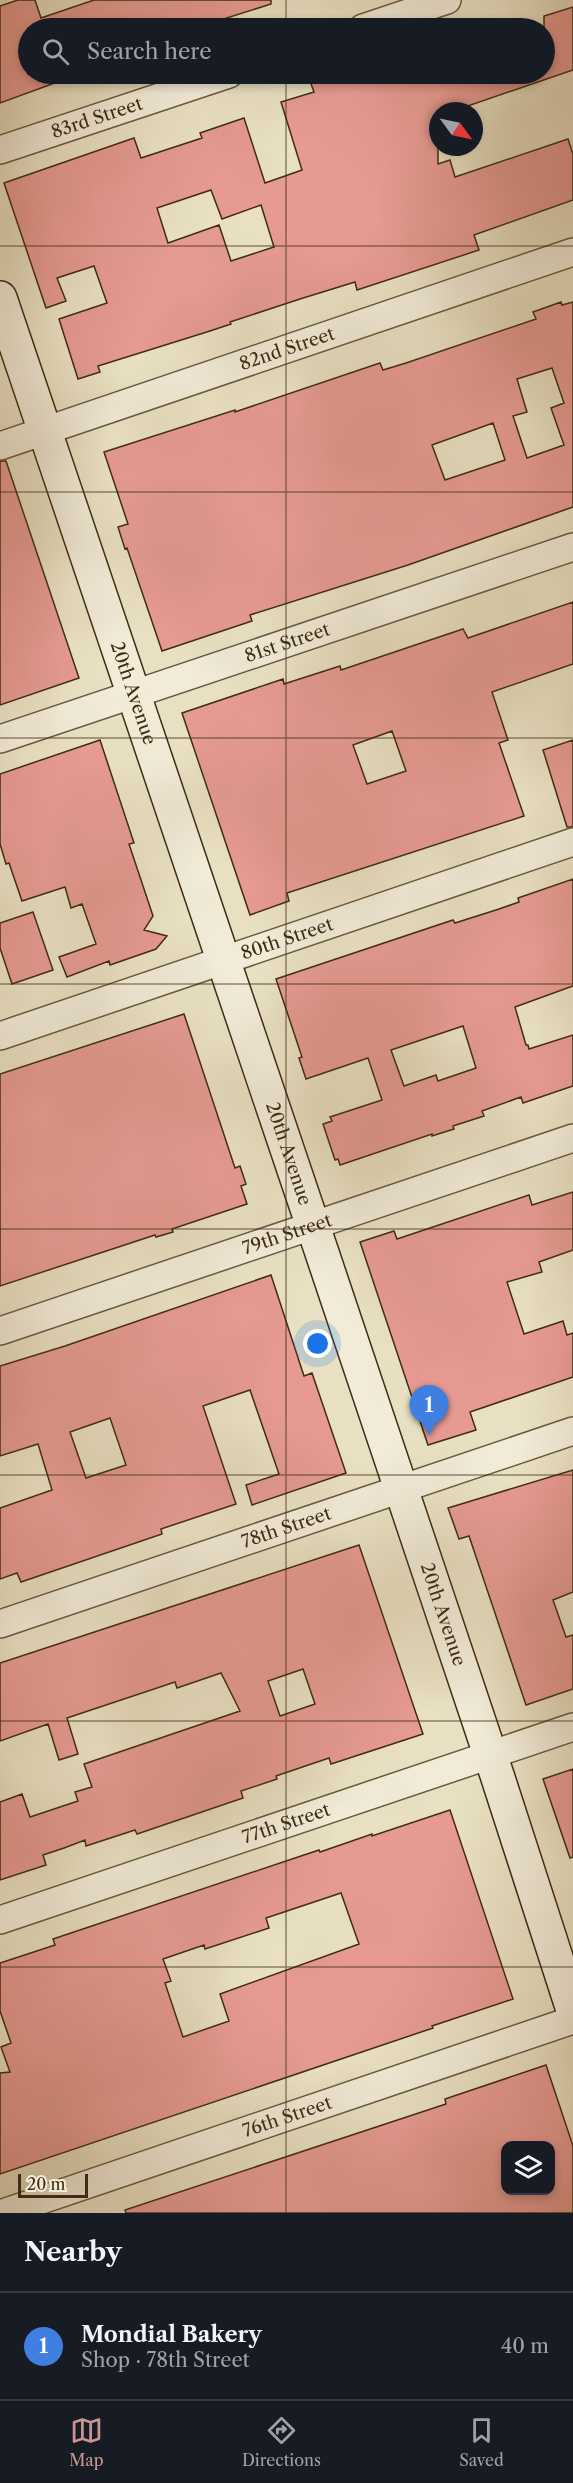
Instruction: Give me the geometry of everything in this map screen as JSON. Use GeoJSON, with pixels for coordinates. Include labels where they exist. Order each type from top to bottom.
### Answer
{"type":"FeatureCollection","features":[{"type":"Feature","properties":{"kind":"street"},"geometry":{"type":"LineString","coordinates":[[393,18],[447,0]]}},
{"type":"Feature","properties":{"kind":"street","name":"83rd Street"},"geometry":{"type":"LineString","coordinates":[[0,150],[199,84]]}},
{"type":"Feature","properties":{"kind":"street","name":"82nd Street"},"geometry":{"type":"LineString","coordinates":[[0,446],[573,252]]}},
{"type":"Feature","properties":{"kind":"street","name":"20th Avenue"},"geometry":{"type":"LineString","coordinates":[[0,298],[314,1226],[400,1489],[491,1755],[573,2010]]}},
{"type":"Feature","properties":{"kind":"street","name":"81st Street"},"geometry":{"type":"LineString","coordinates":[[0,739],[573,547]]}},
{"type":"Feature","properties":{"kind":"street","name":"80th Street"},"geometry":{"type":"LineString","coordinates":[[0,1036],[573,842]]}},
{"type":"Feature","properties":{"kind":"street","name":"79th Street"},"geometry":{"type":"LineString","coordinates":[[0,1330],[573,1138]]}},
{"type":"Feature","properties":{"kind":"street","name":"78th Street"},"geometry":{"type":"LineString","coordinates":[[0,1624],[573,1431]]}},
{"type":"Feature","properties":{"kind":"street","name":"77th Street"},"geometry":{"type":"LineString","coordinates":[[0,1920],[573,1727]]}},
{"type":"Feature","properties":{"kind":"street","name":"76th Street"},"geometry":{"type":"LineString","coordinates":[[3,2213],[573,2020]]}},
{"type":"Feature","properties":{"kind":"building"},"geometry":{"type":"Polygon","coordinates":[[[18,0],[35,0],[41,18],[18,18],[18,84],[52,84],[0,103],[0,6],[18,0]]]}},
{"type":"Feature","properties":{"kind":"building"},"geometry":{"type":"Polygon","coordinates":[[[94,0],[271,0],[271,4],[227,18],[41,18],[94,0]]]}},
{"type":"Feature","properties":{"kind":"building"},"geometry":{"type":"Polygon","coordinates":[[[573,7],[573,70],[555,76],[555,18],[544,18],[544,16],[573,7]]]}},
{"type":"Feature","properties":{"kind":"building"},"geometry":{"type":"Polygon","coordinates":[[[311,84],[532,84],[479,102],[429,102],[429,156],[438,156],[438,164],[450,160],[455,177],[568,139],[573,154],[573,200],[474,235],[479,250],[357,290],[355,282],[300,299],[210,331],[98,366],[100,372],[78,379],[59,319],[107,303],[94,266],[57,278],[66,301],[46,308],[4,183],[134,138],[141,158],[202,138],[200,133],[244,118],[265,183],[302,170],[281,102],[314,92],[311,84]],[[211,190],[157,208],[168,243],[219,225],[231,261],[274,247],[261,205],[222,219],[211,190]]]}},
{"type":"Feature","properties":{"kind":"building"},"geometry":{"type":"Polygon","coordinates":[[[561,302],[562,305],[573,302],[573,507],[408,565],[250,615],[252,621],[162,651],[118,527],[128,524],[104,452],[235,410],[235,412],[380,363],[383,370],[406,363],[536,319],[533,312],[561,302]],[[552,368],[517,379],[527,412],[513,416],[527,458],[564,445],[551,408],[564,403],[552,368]],[[493,423],[432,445],[445,480],[505,460],[493,423]]]}},
{"type":"Feature","properties":{"kind":"building"},"geometry":{"type":"Polygon","coordinates":[[[0,461],[6,461],[79,678],[0,705],[0,461]]]}},
{"type":"Feature","properties":{"kind":"building"},"geometry":{"type":"Polygon","coordinates":[[[573,602],[573,664],[492,692],[508,740],[499,743],[524,816],[287,893],[289,901],[250,915],[182,713],[283,679],[284,684],[340,666],[341,670],[463,629],[468,638],[573,602]],[[392,731],[353,745],[367,784],[406,771],[392,731]]]}},
{"type":"Feature","properties":{"kind":"building"},"geometry":{"type":"Polygon","coordinates":[[[100,740],[134,843],[129,844],[153,916],[144,930],[167,936],[156,949],[110,965],[109,961],[67,977],[59,957],[96,944],[82,904],[71,908],[65,887],[22,901],[0,844],[0,774],[100,740]]]}},
{"type":"Feature","properties":{"kind":"building"},"geometry":{"type":"Polygon","coordinates":[[[573,740],[573,827],[567,827],[543,750],[573,740]]]}},
{"type":"Feature","properties":{"kind":"building"},"geometry":{"type":"Polygon","coordinates":[[[573,879],[573,986],[515,1007],[529,1049],[573,1035],[573,1086],[523,1103],[521,1097],[482,1111],[484,1116],[453,1126],[454,1129],[432,1136],[432,1134],[340,1165],[338,1159],[335,1160],[323,1124],[332,1121],[330,1117],[382,1100],[368,1058],[306,1079],[299,1058],[302,1057],[276,979],[453,920],[455,923],[499,909],[519,902],[518,898],[573,879]],[[463,1026],[391,1050],[404,1086],[436,1075],[438,1081],[476,1068],[463,1026]]]}},
{"type":"Feature","properties":{"kind":"building"},"geometry":{"type":"Polygon","coordinates":[[[33,912],[53,970],[12,984],[0,948],[0,923],[33,912]]]}},
{"type":"Feature","properties":{"kind":"building"},"geometry":{"type":"Polygon","coordinates":[[[184,1014],[235,1168],[240,1166],[246,1184],[241,1186],[247,1204],[172,1229],[173,1232],[156,1237],[155,1235],[0,1286],[0,1074],[184,1014]]]}},
{"type":"Feature","properties":{"kind":"building"},"geometry":{"type":"Polygon","coordinates":[[[573,1192],[573,1250],[539,1262],[542,1272],[507,1282],[524,1334],[563,1321],[567,1335],[573,1333],[573,1377],[470,1412],[476,1430],[428,1445],[360,1242],[394,1231],[397,1239],[529,1195],[532,1205],[573,1192]]]}},
{"type":"Feature","properties":{"kind":"building"},"geometry":{"type":"Polygon","coordinates":[[[271,1275],[304,1376],[312,1373],[346,1473],[252,1505],[246,1485],[279,1474],[250,1390],[203,1406],[236,1504],[161,1529],[162,1534],[21,1582],[17,1573],[0,1579],[0,1508],[52,1490],[38,1444],[0,1456],[0,1366],[271,1275]],[[110,1418],[70,1432],[86,1478],[126,1465],[110,1418]]]}},
{"type":"Feature","properties":{"kind":"building"},"geometry":{"type":"Polygon","coordinates":[[[573,1470],[573,1592],[553,1600],[566,1637],[573,1635],[573,1689],[526,1705],[469,1536],[459,1539],[448,1508],[573,1470]]]}},
{"type":"Feature","properties":{"kind":"building"},"geometry":{"type":"Polygon","coordinates":[[[359,1545],[423,1734],[331,1764],[329,1758],[276,1776],[277,1779],[241,1791],[243,1798],[137,1834],[135,1830],[86,1846],[85,1840],[43,1855],[46,1865],[0,1880],[0,1802],[22,1794],[30,1817],[78,1801],[75,1792],[92,1787],[84,1764],[240,1711],[221,1673],[177,1688],[175,1682],[67,1718],[78,1754],[59,1760],[48,1724],[0,1741],[0,1663],[359,1545]],[[303,1669],[268,1681],[280,1716],[315,1704],[303,1669]]]}},
{"type":"Feature","properties":{"kind":"building"},"geometry":{"type":"Polygon","coordinates":[[[573,1769],[573,1857],[570,1858],[543,1779],[573,1769]]]}},
{"type":"Feature","properties":{"kind":"building"},"geometry":{"type":"Polygon","coordinates":[[[450,1810],[513,1999],[0,2174],[0,2073],[10,2072],[1,2047],[11,2043],[0,2011],[0,1963],[55,1945],[53,1939],[319,1850],[320,1852],[372,1834],[372,1836],[450,1810]],[[341,1893],[266,1918],[269,1928],[205,1949],[204,1945],[163,1959],[171,1981],[165,1983],[183,2037],[229,2021],[220,1994],[359,1944],[341,1893]]]}},
{"type":"Feature","properties":{"kind":"building"},"geometry":{"type":"Polygon","coordinates":[[[546,2065],[573,2146],[573,2213],[126,2213],[125,2210],[446,2104],[445,2099],[546,2065]]]}},
{"type":"Feature","properties":{"kind":"place","name":"Mondial Bakery"},"geometry":{"type":"Point","coordinates":[429,1435]}}]}
